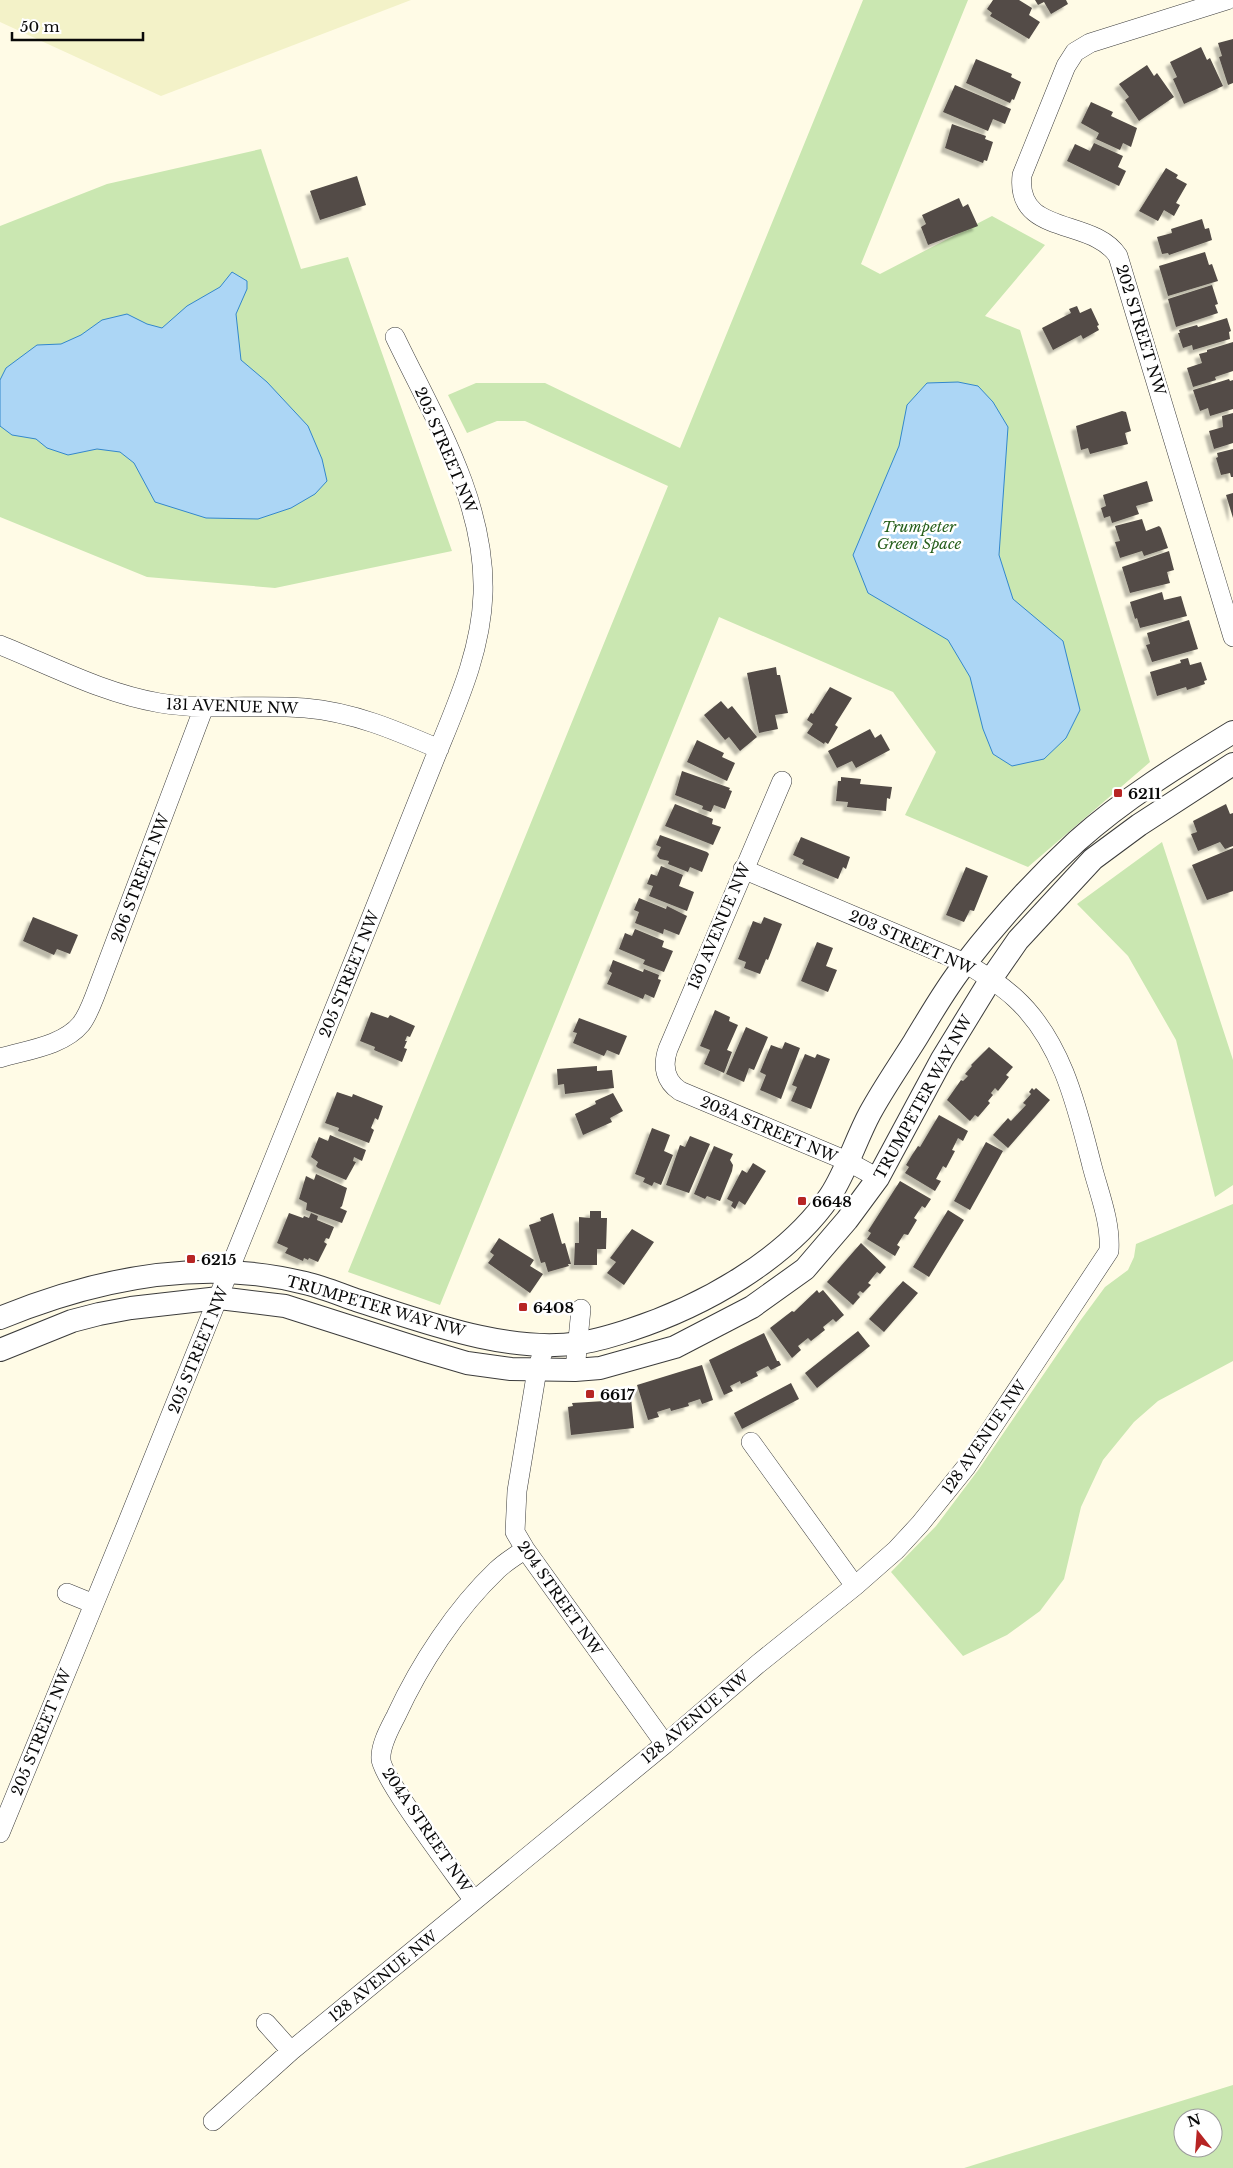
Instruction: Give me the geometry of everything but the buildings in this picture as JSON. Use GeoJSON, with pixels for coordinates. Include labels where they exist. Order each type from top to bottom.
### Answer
{"type":"FeatureCollection","features":[{"type":"Feature","properties":{"kind":"street","name":"202 STREET NW"},"geometry":{"type":"LineString","coordinates":[[1227,0],[1090,43],[1076,52],[1066,66],[1022,175],[1022,194],[1024,203],[1034,213],[1108,243],[1118,256],[1233,637]]}},
{"type":"Feature","properties":{"kind":"street","name":"205 STREET NW"},"geometry":{"type":"LineString","coordinates":[[0,1833],[231,1271],[439,749],[476,649],[480,625],[483,571],[475,518],[440,430],[395,337]]}},
{"type":"Feature","properties":{"kind":"street","name":"131 AVENUE NW"},"geometry":{"type":"LineString","coordinates":[[0,645],[117,693],[161,703],[204,707],[282,707],[327,711],[370,721],[439,749]]}},
{"type":"Feature","properties":{"kind":"street","name":"206 STREET NW"},"geometry":{"type":"LineString","coordinates":[[0,1058],[62,1039],[82,1023],[96,993],[204,707]]}},
{"type":"Feature","properties":{"kind":"street","name":"TRUMPETER WAY NW"},"geometry":{"type":"LineString","coordinates":[[0,1318],[53,1297],[124,1278],[168,1272],[231,1271],[307,1283],[444,1328],[495,1340],[545,1345],[579,1343],[629,1330],[682,1310],[733,1284],[796,1235],[831,1195],[871,1110],[965,963],[1028,888],[1077,841],[1169,772],[1233,732]]}},
{"type":"Feature","properties":{"kind":"street","name":"TRUMPETER WAY NW"},"geometry":{"type":"LineString","coordinates":[[0,1350],[72,1322],[99,1314],[131,1308],[219,1298],[285,1306],[467,1363],[511,1369],[575,1370],[600,1368],[675,1347],[752,1307],[804,1269],[847,1220],[878,1178],[942,1059],[991,979],[1018,940],[1093,859],[1139,825],[1233,764]]}},
{"type":"Feature","properties":{"kind":"street","name":"130 AVENUE NW"},"geometry":{"type":"LineString","coordinates":[[666,1074],[665,1058],[668,1049],[782,781]]}},
{"type":"Feature","properties":{"kind":"street","name":"203 STREET NW"},"geometry":{"type":"LineString","coordinates":[[743,869],[965,963],[991,979],[1015,998],[1033,1016],[1065,1073],[1076,1104],[1108,1227],[1109,1251]]}},
{"type":"Feature","properties":{"kind":"street","name":"203A STREET NW"},"geometry":{"type":"LineString","coordinates":[[666,1074],[669,1081],[680,1091],[847,1161],[878,1178]]}},
{"type":"Feature","properties":{"kind":"street","name":"128 AVENUE NW"},"geometry":{"type":"LineString","coordinates":[[213,2121],[291,2051],[664,1744],[758,1664],[855,1586],[908,1537],[966,1467],[1109,1251]]}},
{"type":"Feature","properties":{"kind":"street"},"geometry":{"type":"LineString","coordinates":[[575,1370],[581,1309]]}},
{"type":"Feature","properties":{"kind":"street","name":"204 STREET NW"},"geometry":{"type":"LineString","coordinates":[[545,1345],[537,1370],[515,1515],[515,1532],[524,1549],[664,1744]]}},
{"type":"Feature","properties":{"kind":"street"},"geometry":{"type":"LineString","coordinates":[[751,1442],[855,1586]]}},
{"type":"Feature","properties":{"kind":"street","name":"204A STREET NW"},"geometry":{"type":"LineString","coordinates":[[474,1901],[393,1786],[381,1759],[385,1740],[398,1710],[416,1676],[441,1636],[498,1570],[524,1549]]}},
{"type":"Feature","properties":{"kind":"street"},"geometry":{"type":"LineString","coordinates":[[67,1594],[94,1604]]}},
{"type":"Feature","properties":{"kind":"street"},"geometry":{"type":"LineString","coordinates":[[266,2023],[291,2051]]}},
{"type":"Feature","properties":{"kind":"green space"},"geometry":{"type":"Polygon","coordinates":[[[0,0],[411,0],[161,96],[0,22],[0,0]]]}},
{"type":"Feature","properties":{"kind":"green space","name":"Trumpeter Green Space"},"geometry":{"type":"Polygon","coordinates":[[[863,0],[968,0],[861,264],[880,274],[992,216],[1045,245],[985,316],[1020,330],[1150,762],[1028,867],[905,815],[936,752],[893,692],[719,617],[440,1305],[348,1272],[668,486],[525,421],[497,421],[467,433],[448,395],[476,383],[545,383],[680,448],[863,0]]]}},
{"type":"Feature","properties":{"kind":"green space"},"geometry":{"type":"Polygon","coordinates":[[[261,149],[301,269],[348,257],[452,551],[275,588],[147,577],[0,517],[0,226],[107,184],[261,149]]]}},
{"type":"Feature","properties":{"kind":"green space"},"geometry":{"type":"Polygon","coordinates":[[[1162,842],[1233,1060],[1233,1185],[1215,1197],[1176,1040],[1128,956],[1077,904],[1162,842]]]}},
{"type":"Feature","properties":{"kind":"green space"},"geometry":{"type":"Polygon","coordinates":[[[1233,1204],[1233,1361],[1158,1401],[1134,1422],[1103,1460],[1081,1507],[1064,1579],[1040,1611],[1007,1635],[963,1656],[891,1572],[936,1526],[979,1469],[1105,1287],[1128,1270],[1134,1257],[1136,1244],[1233,1204]]]}},
{"type":"Feature","properties":{"kind":"green space"},"geometry":{"type":"Polygon","coordinates":[[[1233,2085],[1233,2168],[964,2168],[1233,2085]]]}},
{"type":"Feature","properties":{"kind":"water"},"geometry":{"type":"Polygon","coordinates":[[[232,272],[247,281],[247,289],[236,314],[241,360],[267,382],[308,426],[322,459],[327,481],[315,494],[291,508],[258,519],[206,518],[155,502],[134,463],[120,452],[97,449],[68,455],[47,448],[36,439],[12,435],[0,426],[0,380],[6,368],[37,345],[61,344],[81,335],[102,320],[127,314],[147,324],[162,328],[187,306],[220,287],[232,272]]]}},
{"type":"Feature","properties":{"kind":"water"},"geometry":{"type":"Polygon","coordinates":[[[958,382],[978,386],[993,402],[1008,427],[999,555],[1013,599],[1063,641],[1080,710],[1066,738],[1044,759],[1012,766],[993,754],[983,729],[970,677],[948,640],[868,593],[853,555],[899,446],[907,405],[927,383],[958,382]]]}},
{"type":"Feature","properties":{"kind":"place","name":"6211"},"geometry":{"type":"Point","coordinates":[1118,793]}},
{"type":"Feature","properties":{"kind":"place","name":"6648"},"geometry":{"type":"Point","coordinates":[802,1201]}},
{"type":"Feature","properties":{"kind":"place","name":"6215"},"geometry":{"type":"Point","coordinates":[191,1259]}},
{"type":"Feature","properties":{"kind":"place","name":"6408"},"geometry":{"type":"Point","coordinates":[523,1307]}},
{"type":"Feature","properties":{"kind":"place","name":"6617"},"geometry":{"type":"Point","coordinates":[590,1394]}}]}
